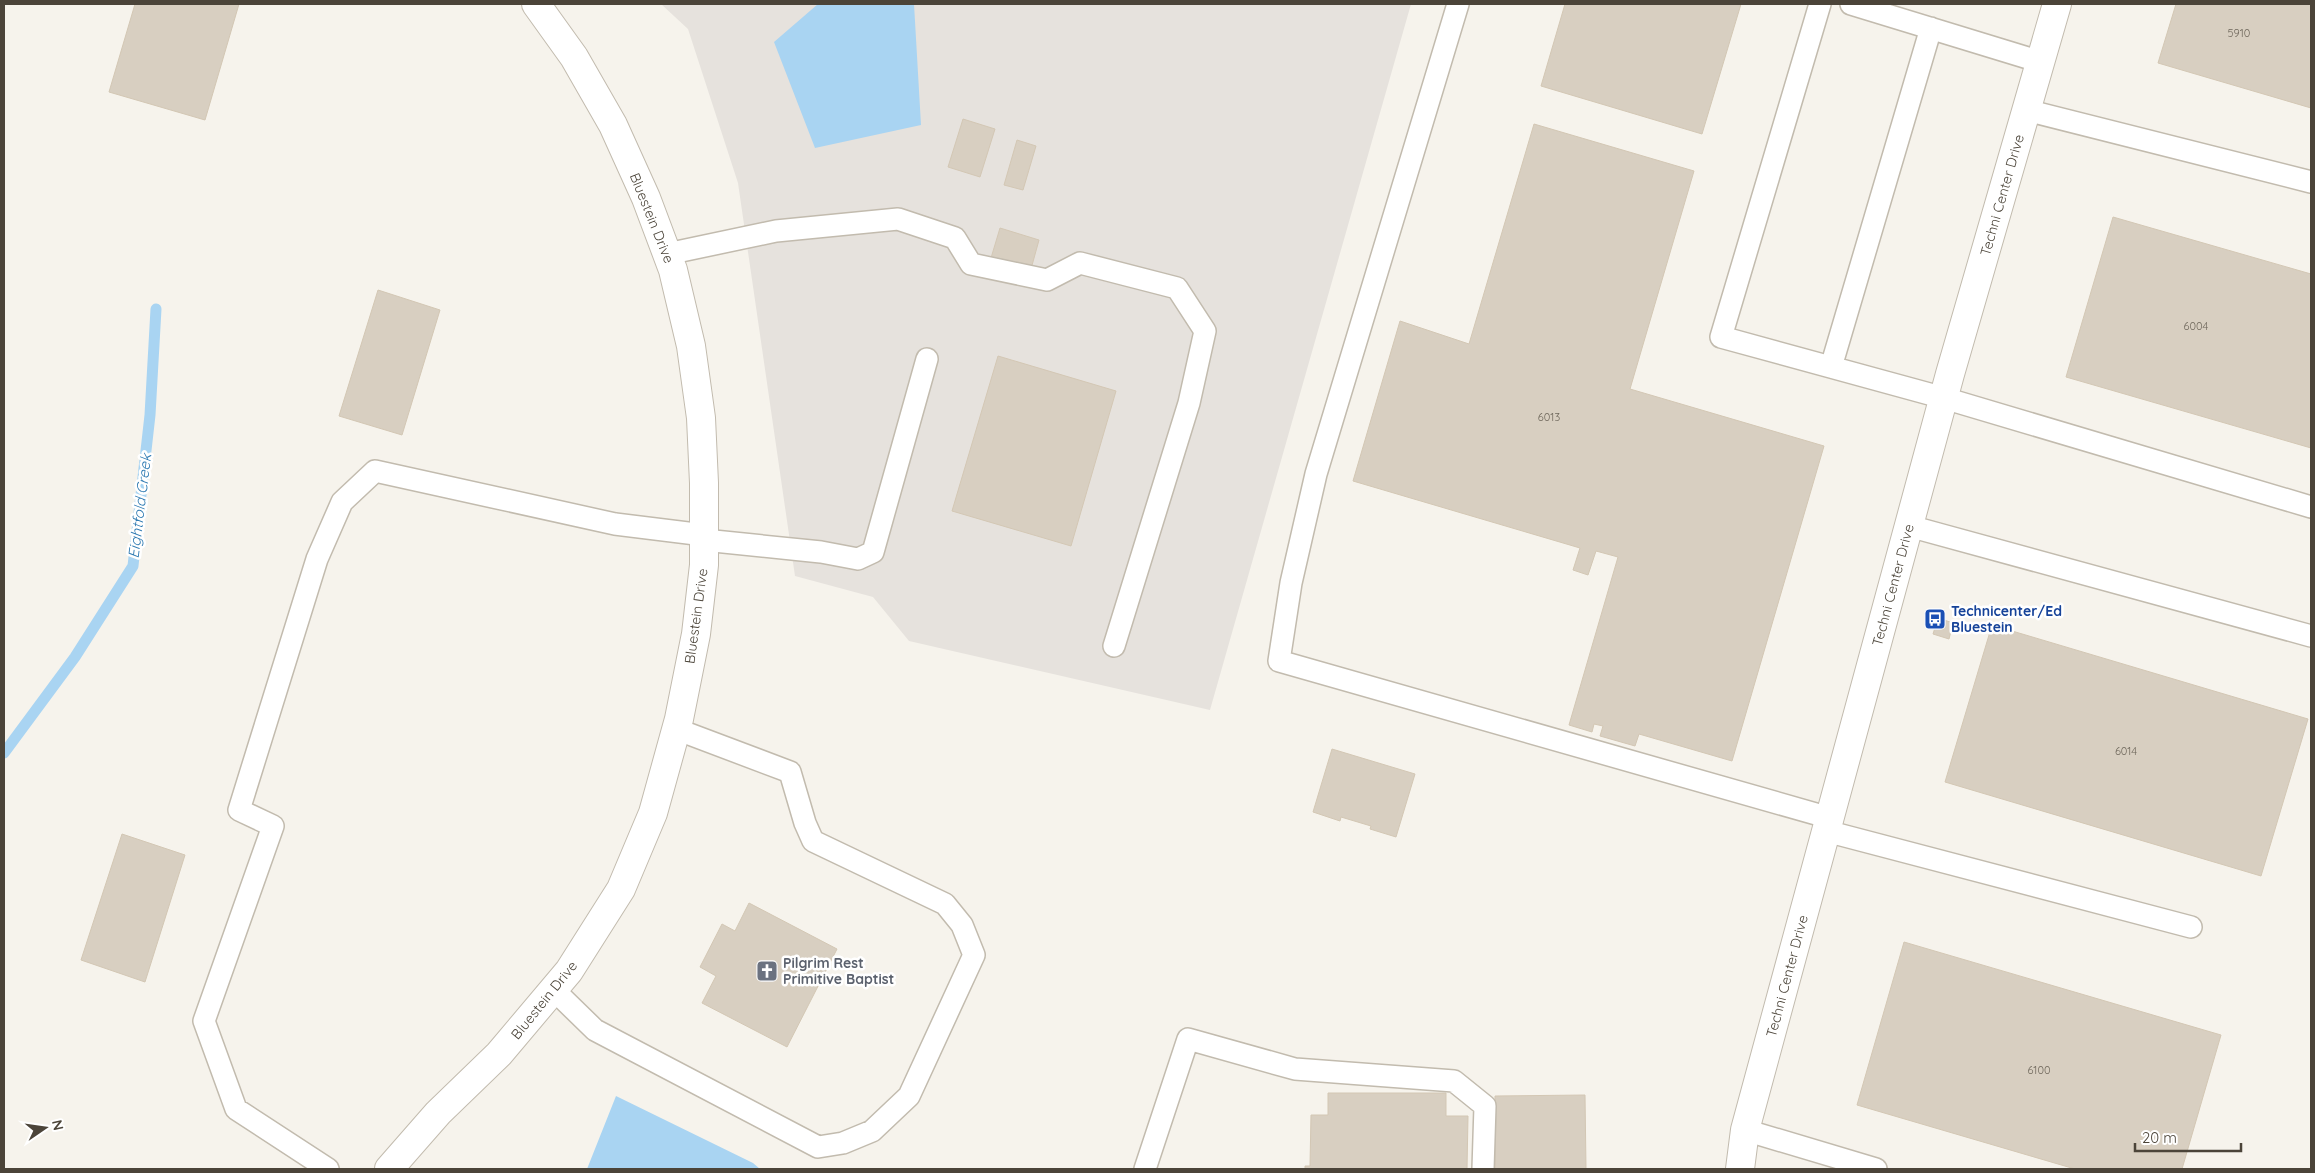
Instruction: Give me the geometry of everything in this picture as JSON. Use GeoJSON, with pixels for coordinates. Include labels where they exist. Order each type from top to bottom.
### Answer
{"type":"FeatureCollection","features":[{"type":"Feature","properties":{"kind":"street","name":"Bluestein Drive"},"geometry":{"type":"LineString","coordinates":[[389,1169],[438,1114],[499,1054],[554,990],[569,971],[621,889],[653,812],[676,729],[696,634],[704,565],[704,483],[701,418],[691,346],[673,270],[646,198],[613,125],[574,57],[536,4]]}},
{"type":"Feature","properties":{"kind":"street","name":"Techni Center Drive"},"geometry":{"type":"LineString","coordinates":[[1740,1169],[1745,1130],[1909,526],[2026,110],[2058,4]]}},
{"type":"Feature","properties":{"kind":"lane"},"geometry":{"type":"LineString","coordinates":[[1458,4],[1316,474],[1291,583],[1279,661],[1828,824],[2191,927]]}},
{"type":"Feature","properties":{"kind":"lane"},"geometry":{"type":"LineString","coordinates":[[1820,4],[1721,336],[1944,398],[2311,507]]}},
{"type":"Feature","properties":{"kind":"lane"},"geometry":{"type":"LineString","coordinates":[[1851,4],[2041,62]]}},
{"type":"Feature","properties":{"kind":"lane"},"geometry":{"type":"LineString","coordinates":[[1830,367],[1931,28]]}},
{"type":"Feature","properties":{"kind":"lane"},"geometry":{"type":"LineString","coordinates":[[2026,110],[2311,182]]}},
{"type":"Feature","properties":{"kind":"lane"},"geometry":{"type":"LineString","coordinates":[[667,254],[776,231],[898,219],[955,238],[971,264],[1047,280],[1080,263],[1177,288],[1205,331],[1189,404],[1114,646]]}},
{"type":"Feature","properties":{"kind":"lane"},"geometry":{"type":"LineString","coordinates":[[328,1169],[236,1109],[204,1020],[273,826],[239,810],[317,558],[342,502],[375,471],[615,524],[704,538],[821,552],[858,559],[873,552],[927,359]]}},
{"type":"Feature","properties":{"kind":"lane"},"geometry":{"type":"LineString","coordinates":[[1909,526],[2311,636]]}},
{"type":"Feature","properties":{"kind":"lane"},"geometry":{"type":"LineString","coordinates":[[554,990],[595,1030],[818,1147],[843,1143],[872,1131],[909,1096],[974,955],[962,924],[944,904],[813,841],[805,824],[790,772],[676,729]]}},
{"type":"Feature","properties":{"kind":"lane"},"geometry":{"type":"LineString","coordinates":[[1145,1169],[1188,1039],[1295,1069],[1454,1081],[1485,1106],[1483,1169]]}},
{"type":"Feature","properties":{"kind":"lane"},"geometry":{"type":"LineString","coordinates":[[1745,1130],[1863,1167]]}},
{"type":"Feature","properties":{"kind":"shaded area"},"geometry":{"type":"Polygon","coordinates":[[[661,4],[1411,4],[1210,710],[909,641],[873,597],[795,576],[738,183],[688,29],[661,4]]]}},
{"type":"Feature","properties":{"kind":"water"},"geometry":{"type":"Polygon","coordinates":[[[818,4],[914,4],[921,125],[815,148],[774,42],[818,4]]]}},
{"type":"Feature","properties":{"kind":"water"},"geometry":{"type":"Polygon","coordinates":[[[616,1096],[753,1163],[760,1169],[587,1169],[616,1096]]]}},
{"type":"Feature","properties":{"kind":"building"},"geometry":{"type":"Polygon","coordinates":[[[135,4],[239,4],[205,120],[109,92],[135,4]]]}},
{"type":"Feature","properties":{"kind":"building"},"geometry":{"type":"Polygon","coordinates":[[[1565,4],[1741,4],[1702,134],[1541,86],[1565,4]]]}},
{"type":"Feature","properties":{"kind":"building"},"geometry":{"type":"Polygon","coordinates":[[[2176,4],[2311,4],[2311,108],[2158,63],[2176,4]]]}},
{"type":"Feature","properties":{"kind":"building"},"geometry":{"type":"Polygon","coordinates":[[[963,119],[995,129],[980,177],[948,167],[963,119]]]}},
{"type":"Feature","properties":{"kind":"building"},"geometry":{"type":"Polygon","coordinates":[[[1534,124],[1694,171],[1630,389],[1824,446],[1732,761],[1639,734],[1635,746],[1600,736],[1603,726],[1594,724],[1592,732],[1569,725],[1618,557],[1596,551],[1588,575],[1573,570],[1580,548],[1353,481],[1400,321],[1469,344],[1534,124]]]}},
{"type":"Feature","properties":{"kind":"building"},"geometry":{"type":"Polygon","coordinates":[[[1017,140],[1036,146],[1023,190],[1004,185],[1017,140]]]}},
{"type":"Feature","properties":{"kind":"building"},"geometry":{"type":"Polygon","coordinates":[[[2113,217],[2311,274],[2311,448],[2066,377],[2113,217]]]}},
{"type":"Feature","properties":{"kind":"building"},"geometry":{"type":"Polygon","coordinates":[[[1000,228],[1039,240],[1031,269],[991,258],[1000,228]]]}},
{"type":"Feature","properties":{"kind":"building"},"geometry":{"type":"Polygon","coordinates":[[[378,290],[440,310],[402,435],[339,416],[378,290]]]}},
{"type":"Feature","properties":{"kind":"building"},"geometry":{"type":"Polygon","coordinates":[[[998,356],[1116,391],[1071,546],[952,511],[998,356]]]}},
{"type":"Feature","properties":{"kind":"building"},"geometry":{"type":"Polygon","coordinates":[[[1938,618],[1953,623],[1949,639],[1933,634],[1938,618]]]}},
{"type":"Feature","properties":{"kind":"building"},"geometry":{"type":"Polygon","coordinates":[[[1992,625],[2308,719],[2261,876],[1945,782],[1992,625]]]}},
{"type":"Feature","properties":{"kind":"building"},"geometry":{"type":"Polygon","coordinates":[[[1332,749],[1415,774],[1396,837],[1370,829],[1371,826],[1341,817],[1340,821],[1313,812],[1332,749]]]}},
{"type":"Feature","properties":{"kind":"building"},"geometry":{"type":"Polygon","coordinates":[[[122,834],[185,855],[145,982],[81,960],[122,834]]]}},
{"type":"Feature","properties":{"kind":"building","name":"Pilgrim Rest Primitive Baptist"},"geometry":{"type":"Polygon","coordinates":[[[749,903],[837,949],[787,1047],[702,1003],[716,976],[700,967],[722,924],[735,931],[749,903]]]}},
{"type":"Feature","properties":{"kind":"building"},"geometry":{"type":"Polygon","coordinates":[[[1904,942],[2221,1035],[2182,1169],[2075,1169],[1857,1105],[1904,942]]]}},
{"type":"Feature","properties":{"kind":"building"},"geometry":{"type":"Polygon","coordinates":[[[1328,1093],[1446,1093],[1446,1116],[1468,1116],[1467,1169],[1305,1169],[1305,1166],[1310,1166],[1311,1115],[1328,1115],[1328,1093]]]}},
{"type":"Feature","properties":{"kind":"building"},"geometry":{"type":"Polygon","coordinates":[[[1585,1095],[1586,1169],[1495,1169],[1495,1096],[1585,1095]]]}},
{"type":"Feature","properties":{"kind":"waterway","name":"Eightfold Creek"},"geometry":{"type":"LineString","coordinates":[[4,753],[75,657],[133,566],[150,415],[156,309]]}},
{"type":"Feature","properties":{"kind":"place","name":"Technicenter/Ed Bluestein"},"geometry":{"type":"Point","coordinates":[1935,619]}},
{"type":"Feature","properties":{"kind":"place","name":"Pilgrim Rest Primitive Baptist"},"geometry":{"type":"Point","coordinates":[767,971]}}]}
